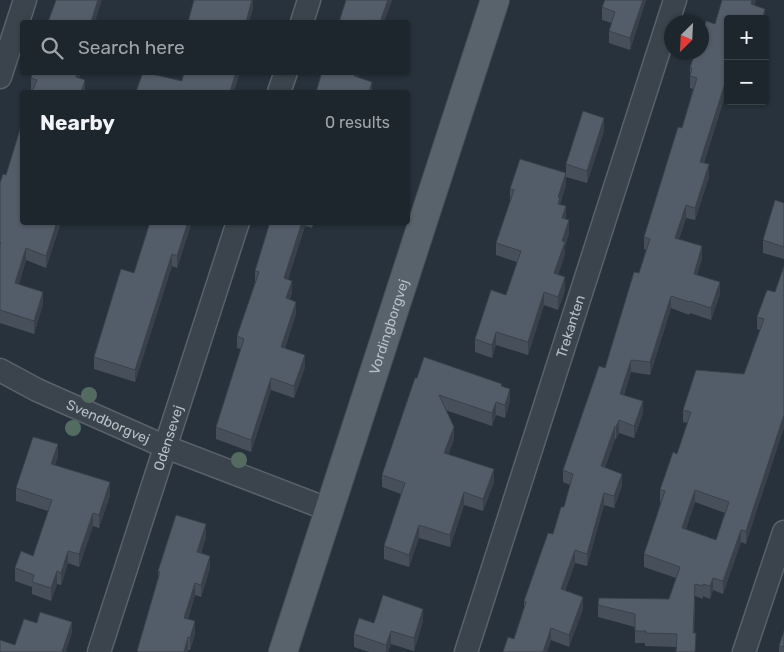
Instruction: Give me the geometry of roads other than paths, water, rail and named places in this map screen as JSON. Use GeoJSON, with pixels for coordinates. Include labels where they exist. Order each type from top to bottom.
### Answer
{"type":"FeatureCollection","features":[{"type":"Feature","properties":{"kind":"main road","name":"Vordingborgvej"},"geometry":{"type":"LineString","coordinates":[[284,652],[495,0]]}},
{"type":"Feature","properties":{"kind":"street"},"geometry":{"type":"LineString","coordinates":[[0,77],[25,0]]}},
{"type":"Feature","properties":{"kind":"street"},"geometry":{"type":"LineString","coordinates":[[303,20],[309,0]]}},
{"type":"Feature","properties":{"kind":"street","name":"Trekanten"},"geometry":{"type":"LineString","coordinates":[[466,652],[675,0]]}},
{"type":"Feature","properties":{"kind":"street"},"geometry":{"type":"LineString","coordinates":[[280,90],[285,75]]}},
{"type":"Feature","properties":{"kind":"street","name":"Odensevej"},"geometry":{"type":"LineString","coordinates":[[99,652],[237,225]]}},
{"type":"Feature","properties":{"kind":"street","name":"Svendborgvej"},"geometry":{"type":"LineString","coordinates":[[0,370],[37,390],[166,447],[330,510]]}},
{"type":"Feature","properties":{"kind":"street"},"geometry":{"type":"LineString","coordinates":[[744,652],[784,532]]}}]}
